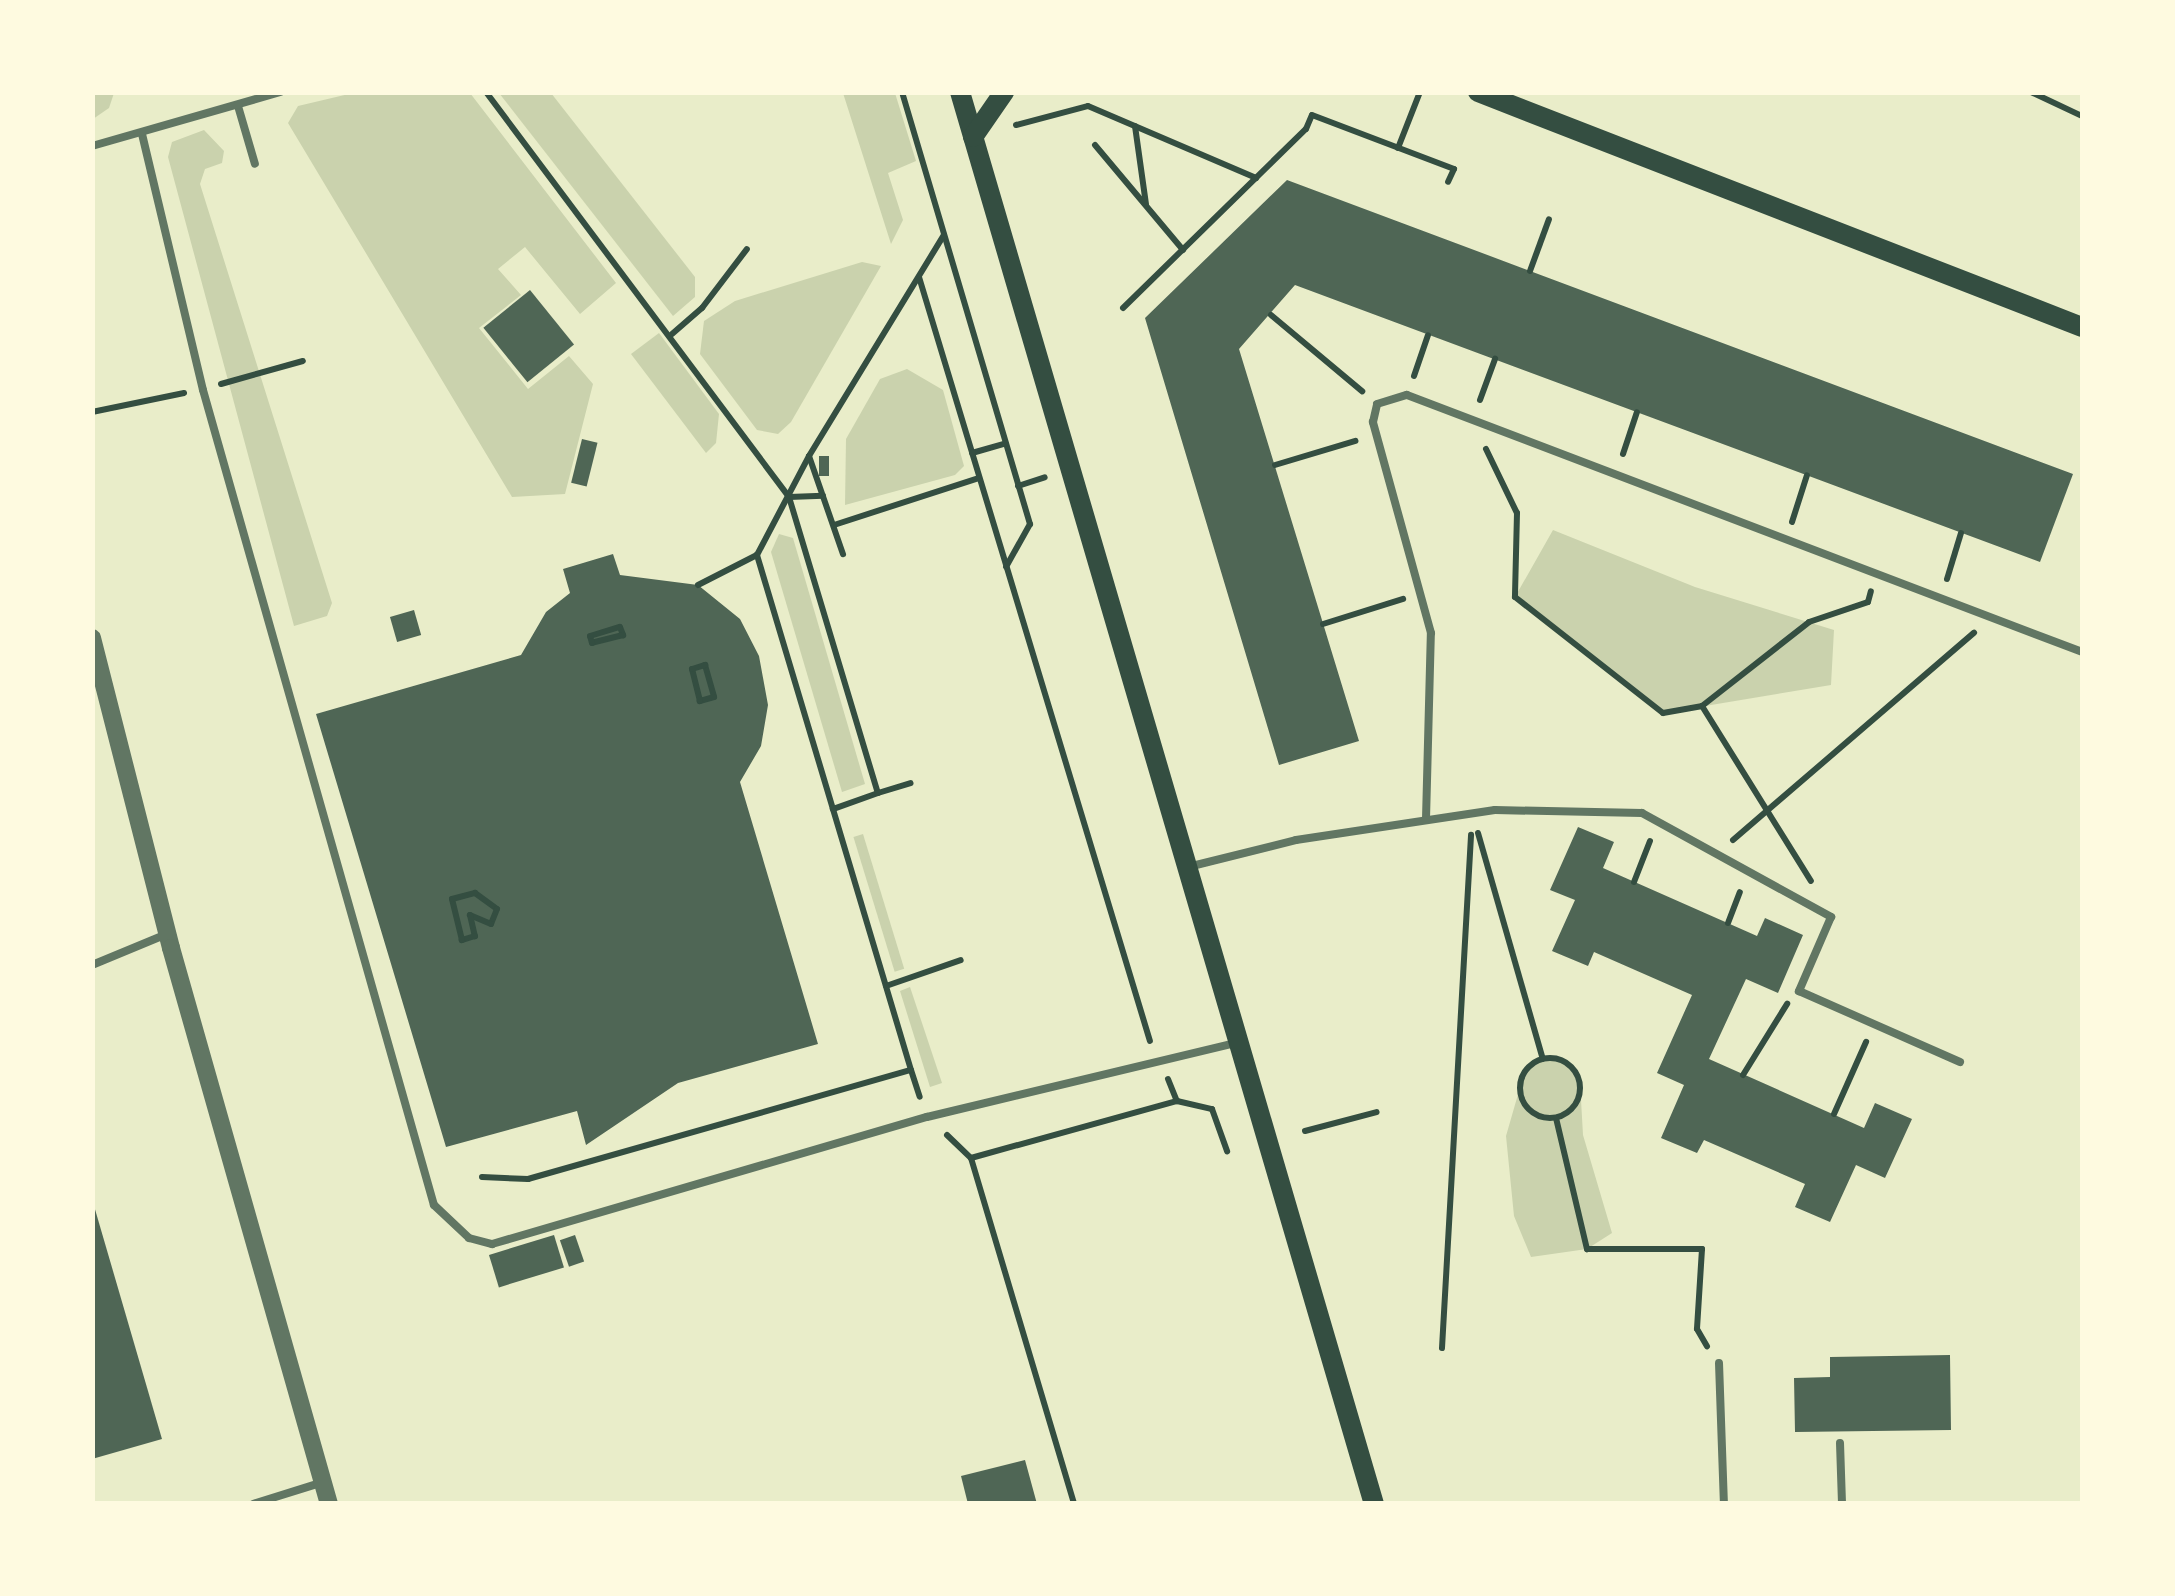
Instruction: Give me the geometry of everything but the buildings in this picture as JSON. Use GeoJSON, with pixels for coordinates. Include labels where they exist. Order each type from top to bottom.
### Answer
{"type":"FeatureCollection","features":[{"type":"Feature","properties":{"kind":"main road"},"geometry":{"type":"LineString","coordinates":[[960,92],[1374,1504]]}},
{"type":"Feature","properties":{"kind":"main road"},"geometry":{"type":"LineString","coordinates":[[973,137],[1004,92]]}},
{"type":"Feature","properties":{"kind":"main road"},"geometry":{"type":"LineString","coordinates":[[1478,92],[2082,327]]}},
{"type":"Feature","properties":{"kind":"street"},"geometry":{"type":"LineString","coordinates":[[92,638],[167,934],[329,1504]]}},
{"type":"Feature","properties":{"kind":"lane"},"geometry":{"type":"LineString","coordinates":[[92,146],[280,92]]}},
{"type":"Feature","properties":{"kind":"lane"},"geometry":{"type":"LineString","coordinates":[[238,106],[255,164]]}},
{"type":"Feature","properties":{"kind":"lane"},"geometry":{"type":"LineString","coordinates":[[142,134],[203,390],[434,1205],[470,1238],[492,1244],[928,1117],[1238,1042]]}},
{"type":"Feature","properties":{"kind":"lane"},"geometry":{"type":"LineString","coordinates":[[1426,819],[1431,633],[1376,434],[1377,404],[1407,395],[2082,652]]}},
{"type":"Feature","properties":{"kind":"lane"},"geometry":{"type":"LineString","coordinates":[[1188,867],[1296,840],[1472,813],[1642,813],[1832,917],[1799,991],[1960,1062]]}},
{"type":"Feature","properties":{"kind":"lane"},"geometry":{"type":"LineString","coordinates":[[92,965],[167,934]]}},
{"type":"Feature","properties":{"kind":"lane"},"geometry":{"type":"LineString","coordinates":[[1718,1364],[1724,1504]]}},
{"type":"Feature","properties":{"kind":"lane"},"geometry":{"type":"LineString","coordinates":[[1840,1443],[1842,1504]]}},
{"type":"Feature","properties":{"kind":"lane"},"geometry":{"type":"LineString","coordinates":[[253,1504],[322,1483]]}},
{"type":"Feature","properties":{"kind":"path"},"geometry":{"type":"LineString","coordinates":[[486,92],[672,334],[789,497],[878,793]]}},
{"type":"Feature","properties":{"kind":"path"},"geometry":{"type":"LineString","coordinates":[[902,92],[1030,524],[1006,567]]}},
{"type":"Feature","properties":{"kind":"path"},"geometry":{"type":"LineString","coordinates":[[1398,148],[1420,92]]}},
{"type":"Feature","properties":{"kind":"path"},"geometry":{"type":"LineString","coordinates":[[2031,92],[2082,116]]}},
{"type":"Feature","properties":{"kind":"path"},"geometry":{"type":"LineString","coordinates":[[1016,125],[1088,106],[1256,178]]}},
{"type":"Feature","properties":{"kind":"path"},"geometry":{"type":"LineString","coordinates":[[1124,308],[1256,178],[1312,115],[1454,169],[1448,182]]}},
{"type":"Feature","properties":{"kind":"path"},"geometry":{"type":"LineString","coordinates":[[1134,126],[1146,206]]}},
{"type":"Feature","properties":{"kind":"path"},"geometry":{"type":"LineString","coordinates":[[1095,145],[1184,250]]}},
{"type":"Feature","properties":{"kind":"path"},"geometry":{"type":"LineString","coordinates":[[1530,271],[1548,219]]}},
{"type":"Feature","properties":{"kind":"path"},"geometry":{"type":"LineString","coordinates":[[698,585],[758,555],[808,456],[944,235]]}},
{"type":"Feature","properties":{"kind":"path"},"geometry":{"type":"LineString","coordinates":[[672,334],[702,308],[747,249]]}},
{"type":"Feature","properties":{"kind":"path"},"geometry":{"type":"LineString","coordinates":[[919,276],[1160,1061],[1178,1101]]}},
{"type":"Feature","properties":{"kind":"path"},"geometry":{"type":"LineString","coordinates":[[1271,314],[1377,404]]}},
{"type":"Feature","properties":{"kind":"path"},"geometry":{"type":"LineString","coordinates":[[1407,395],[1428,335]]}},
{"type":"Feature","properties":{"kind":"path"},"geometry":{"type":"LineString","coordinates":[[1495,359],[1472,420],[1516,512],[1515,597],[1663,713],[1702,706],[1809,622],[1868,602],[1876,574]]}},
{"type":"Feature","properties":{"kind":"path"},"geometry":{"type":"LineString","coordinates":[[1615,475],[1637,412]]}},
{"type":"Feature","properties":{"kind":"path"},"geometry":{"type":"LineString","coordinates":[[1275,465],[1376,434]]}},
{"type":"Feature","properties":{"kind":"path"},"geometry":{"type":"LineString","coordinates":[[972,453],[1006,443]]}},
{"type":"Feature","properties":{"kind":"path"},"geometry":{"type":"LineString","coordinates":[[808,456],[843,554]]}},
{"type":"Feature","properties":{"kind":"path"},"geometry":{"type":"LineString","coordinates":[[1787,540],[1807,475]]}},
{"type":"Feature","properties":{"kind":"path"},"geometry":{"type":"LineString","coordinates":[[834,524],[979,478]]}},
{"type":"Feature","properties":{"kind":"path"},"geometry":{"type":"LineString","coordinates":[[789,497],[824,496]]}},
{"type":"Feature","properties":{"kind":"path"},"geometry":{"type":"LineString","coordinates":[[1940,599],[1961,533]]}},
{"type":"Feature","properties":{"kind":"path"},"geometry":{"type":"LineString","coordinates":[[758,555],[911,1070],[928,1117],[972,1158],[1074,1504]]}},
{"type":"Feature","properties":{"kind":"path"},"geometry":{"type":"LineString","coordinates":[[1323,624],[1420,593]]}},
{"type":"Feature","properties":{"kind":"path"},"geometry":{"type":"LineString","coordinates":[[1717,853],[1772,810],[1991,618]]}},
{"type":"Feature","properties":{"kind":"path"},"geometry":{"type":"LineString","coordinates":[[620,627],[622,635],[592,643],[590,636],[620,627]]}},
{"type":"Feature","properties":{"kind":"path"},"geometry":{"type":"LineString","coordinates":[[705,665],[714,697],[700,700],[694,678],[692,669],[705,665]]}},
{"type":"Feature","properties":{"kind":"path"},"geometry":{"type":"LineString","coordinates":[[1702,706],[1772,810],[1832,917]]}},
{"type":"Feature","properties":{"kind":"path"},"geometry":{"type":"LineString","coordinates":[[833,809],[910,783]]}},
{"type":"Feature","properties":{"kind":"path"},"geometry":{"type":"LineString","coordinates":[[1472,813],[1543,1059]]}},
{"type":"Feature","properties":{"kind":"path"},"geometry":{"type":"LineString","coordinates":[[1442,1348],[1472,813]]}},
{"type":"Feature","properties":{"kind":"path"},"geometry":{"type":"LineString","coordinates":[[1634,882],[1658,821]]}},
{"type":"Feature","properties":{"kind":"path"},"geometry":{"type":"LineString","coordinates":[[1728,923],[1749,871]]}},
{"type":"Feature","properties":{"kind":"path"},"geometry":{"type":"LineString","coordinates":[[475,893],[498,909],[491,924],[470,915],[475,936],[462,940],[452,899],[475,893]]}},
{"type":"Feature","properties":{"kind":"path"},"geometry":{"type":"LineString","coordinates":[[886,986],[961,960]]}},
{"type":"Feature","properties":{"kind":"path"},"geometry":{"type":"LineString","coordinates":[[1743,1074],[1768,1025],[1799,991]]}},
{"type":"Feature","properties":{"kind":"path"},"geometry":{"type":"LineString","coordinates":[[1834,1114],[1874,1023]]}},
{"type":"Feature","properties":{"kind":"path"},"geometry":{"type":"LineString","coordinates":[[1543,1059],[1562,1060],[1580,1082],[1578,1100],[1556,1118],[1536,1115],[1522,1100],[1521,1079],[1543,1059]]}},
{"type":"Feature","properties":{"kind":"path"},"geometry":{"type":"LineString","coordinates":[[482,1178],[528,1179],[911,1070]]}},
{"type":"Feature","properties":{"kind":"path"},"geometry":{"type":"LineString","coordinates":[[972,1158],[1178,1101],[1212,1109],[1228,1151]]}},
{"type":"Feature","properties":{"kind":"path"},"geometry":{"type":"LineString","coordinates":[[1305,1131],[1377,1112]]}},
{"type":"Feature","properties":{"kind":"path"},"geometry":{"type":"LineString","coordinates":[[1556,1118],[1587,1249],[1702,1249],[1696,1330]]}},
{"type":"Feature","properties":{"kind":"green space"},"geometry":{"type":"Polygon","coordinates":[[[93,92],[114,93],[109,108],[93,119],[93,92]]]}},
{"type":"Feature","properties":{"kind":"green space"},"geometry":{"type":"Polygon","coordinates":[[[353,93],[470,93],[616,283],[580,314],[525,247],[498,269],[521,295],[479,328],[528,389],[569,356],[593,384],[565,494],[512,497],[288,123],[298,106],[353,93]]]}},
{"type":"Feature","properties":{"kind":"green space"},"geometry":{"type":"Polygon","coordinates":[[[499,93],[551,93],[695,277],[695,297],[673,316],[499,93]]]}},
{"type":"Feature","properties":{"kind":"green space"},"geometry":{"type":"Polygon","coordinates":[[[843,93],[895,93],[916,161],[888,173],[903,220],[891,244],[843,93]]]}},
{"type":"Feature","properties":{"kind":"green space"},"geometry":{"type":"Polygon","coordinates":[[[204,130],[224,151],[222,163],[205,169],[200,184],[332,603],[327,616],[294,626],[168,157],[172,142],[204,130]]]}},
{"type":"Feature","properties":{"kind":"green space"},"geometry":{"type":"Polygon","coordinates":[[[862,262],[881,266],[791,422],[778,434],[757,430],[700,354],[704,321],[735,301],[862,262]]]}},
{"type":"Feature","properties":{"kind":"green space"},"geometry":{"type":"Polygon","coordinates":[[[659,333],[719,414],[716,443],[706,453],[631,354],[659,333]]]}},
{"type":"Feature","properties":{"kind":"green space"},"geometry":{"type":"Polygon","coordinates":[[[907,369],[943,390],[964,466],[955,475],[845,505],[846,439],[880,379],[907,369]]]}},
{"type":"Feature","properties":{"kind":"green space"},"geometry":{"type":"Polygon","coordinates":[[[1553,530],[1695,587],[1834,630],[1831,685],[1663,713],[1515,597],[1553,530]]]}},
{"type":"Feature","properties":{"kind":"green space"},"geometry":{"type":"Polygon","coordinates":[[[779,534],[793,538],[865,784],[842,792],[771,552],[779,534]]]}},
{"type":"Feature","properties":{"kind":"green space"},"geometry":{"type":"Polygon","coordinates":[[[863,834],[904,969],[895,972],[853,837],[863,834]]]}},
{"type":"Feature","properties":{"kind":"green space"},"geometry":{"type":"Polygon","coordinates":[[[910,987],[942,1083],[930,1087],[900,991],[910,987]]]}},
{"type":"Feature","properties":{"kind":"green space"},"geometry":{"type":"Polygon","coordinates":[[[1543,1059],[1564,1061],[1580,1082],[1583,1135],[1612,1233],[1587,1249],[1531,1257],[1514,1216],[1506,1136],[1525,1070],[1543,1059]]]}}]}
